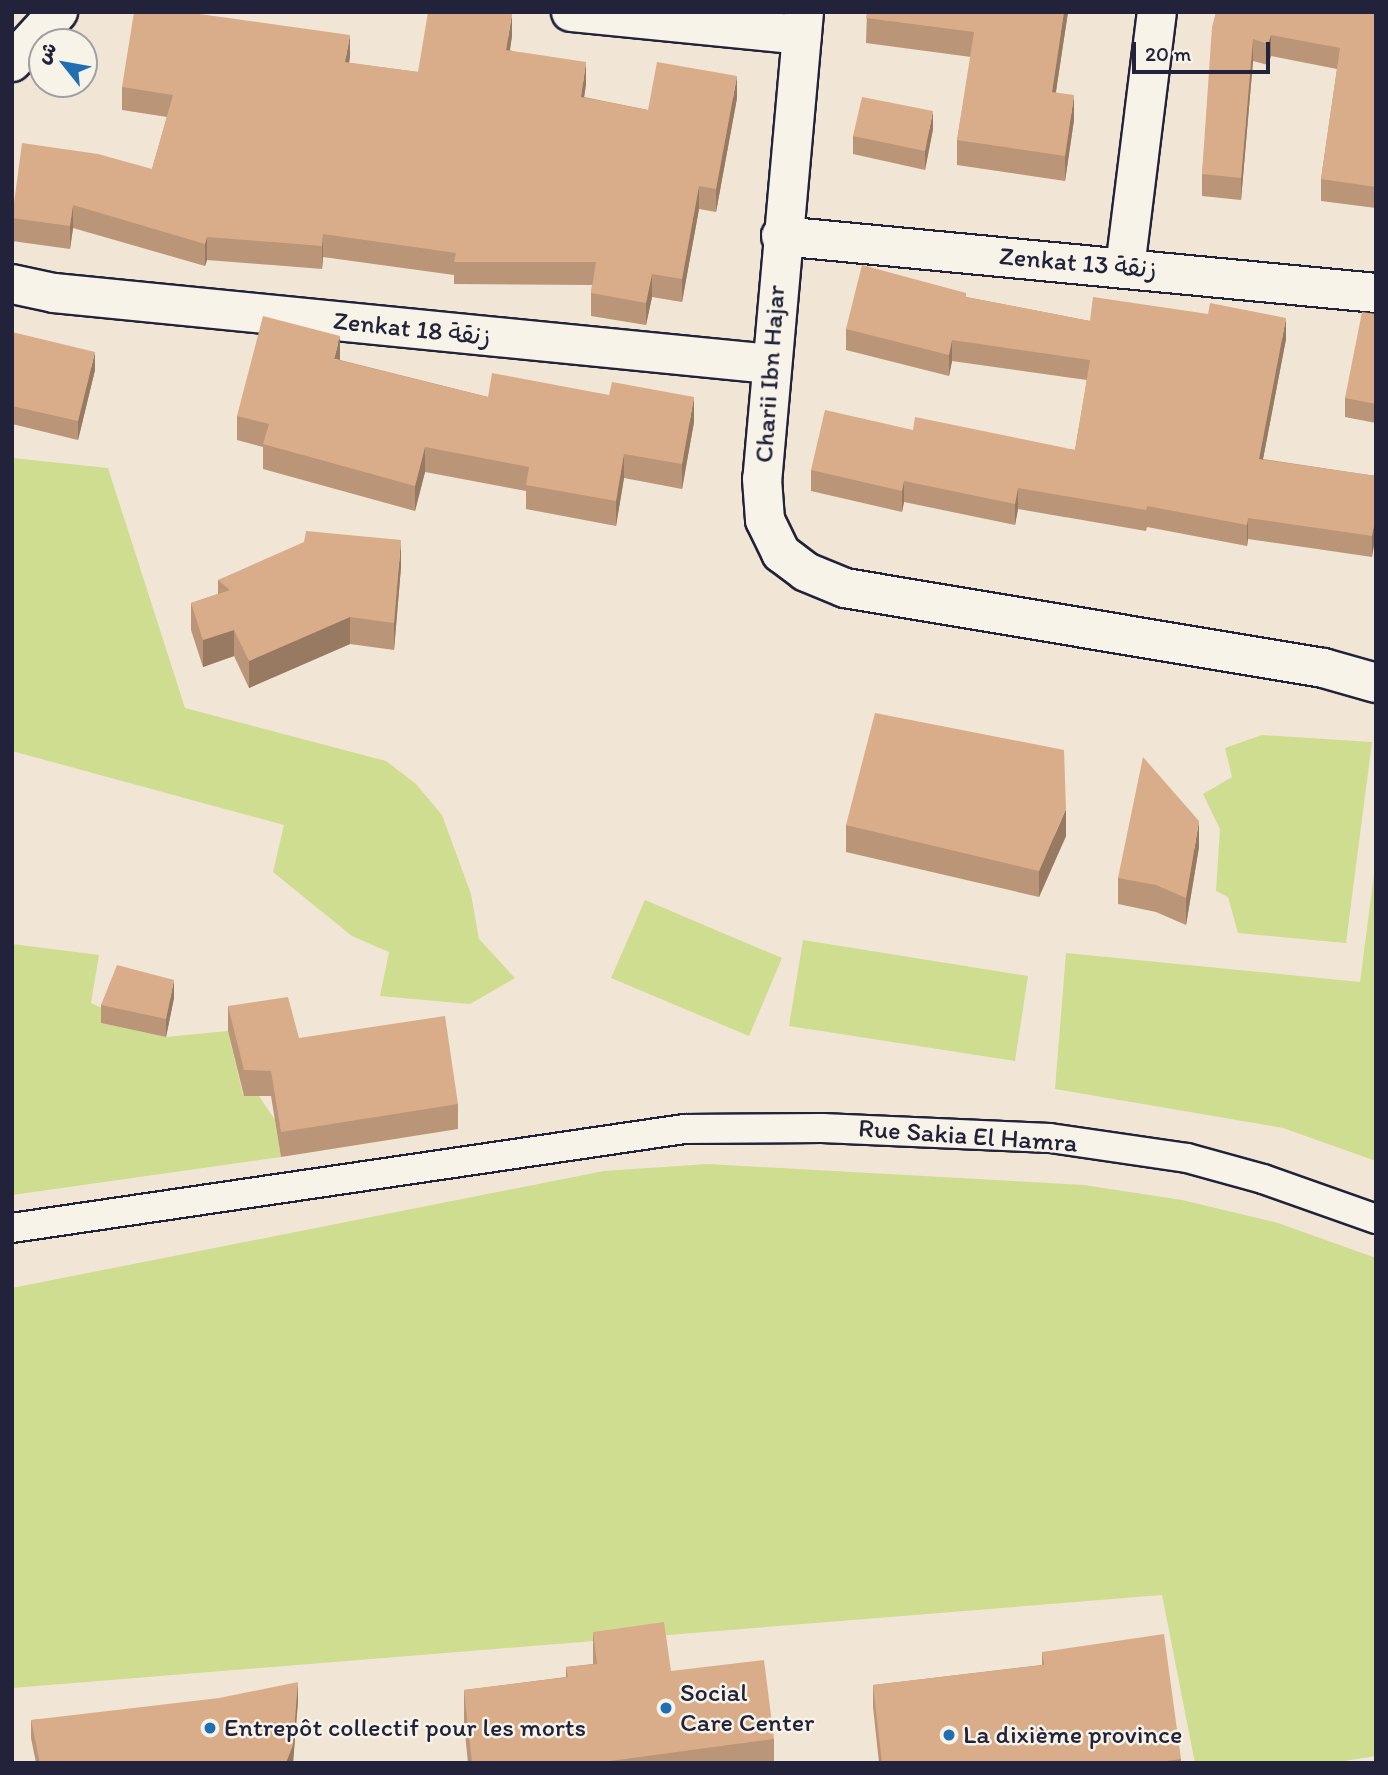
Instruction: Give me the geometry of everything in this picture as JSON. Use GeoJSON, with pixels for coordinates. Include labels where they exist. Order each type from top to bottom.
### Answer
{"type":"FeatureCollection","features":[{"type":"Feature","properties":{"kind":"street"},"geometry":{"type":"LineString","coordinates":[[12,62],[58,12]]}},
{"type":"Feature","properties":{"kind":"street"},"geometry":{"type":"LineString","coordinates":[[571,12],[803,24]]}},
{"type":"Feature","properties":{"kind":"street"},"geometry":{"type":"LineString","coordinates":[[1125,268],[1157,12]]}},
{"type":"Feature","properties":{"kind":"street","name":"Charii Ibn Hajar"},"geometry":{"type":"LineString","coordinates":[[803,24],[770,364],[763,493],[765,520],[781,553],[806,572],[845,588],[950,603],[1323,668],[1376,683]]}},
{"type":"Feature","properties":{"kind":"street","name":"Zenkat 13 زنقة"},"geometry":{"type":"LineString","coordinates":[[781,236],[1376,293]]}},
{"type":"Feature","properties":{"kind":"street","name":"Zenkat 18 زنقة"},"geometry":{"type":"LineString","coordinates":[[12,284],[54,293],[770,364]]}},
{"type":"Feature","properties":{"kind":"lane","name":"Rue Sakia El Hamra"},"geometry":{"type":"LineString","coordinates":[[12,1228],[551,1151],[684,1129],[920,1129],[1051,1138],[1187,1158],[1263,1179],[1376,1219]]}},
{"type":"Feature","properties":{"kind":"green space"},"geometry":{"type":"Polygon","coordinates":[[[12,458],[108,468],[185,708],[386,761],[416,784],[442,815],[471,894],[479,939],[515,978],[470,1004],[380,996],[389,952],[352,936],[273,872],[284,825],[12,751],[12,458]]]}},
{"type":"Feature","properties":{"kind":"green space"},"geometry":{"type":"Polygon","coordinates":[[[1262,735],[1372,742],[1346,943],[1238,933],[1228,897],[1216,891],[1220,829],[1203,794],[1232,777],[1225,748],[1262,735]]]}},
{"type":"Feature","properties":{"kind":"green space"},"geometry":{"type":"Polygon","coordinates":[[[1376,859],[1376,1161],[1283,1128],[1055,1089],[1066,953],[1360,982],[1376,859]]]}},
{"type":"Feature","properties":{"kind":"green space"},"geometry":{"type":"Polygon","coordinates":[[[645,900],[782,958],[749,1036],[611,978],[645,900]]]}},
{"type":"Feature","properties":{"kind":"green space"},"geometry":{"type":"Polygon","coordinates":[[[803,940],[1028,976],[1015,1061],[789,1026],[803,940]]]}},
{"type":"Feature","properties":{"kind":"green space"},"geometry":{"type":"Polygon","coordinates":[[[12,944],[99,955],[91,1003],[106,1010],[101,1023],[166,1037],[228,1031],[243,1095],[259,1096],[275,1120],[281,1157],[12,1195],[12,944]]]}},
{"type":"Feature","properties":{"kind":"green space"},"geometry":{"type":"Polygon","coordinates":[[[708,1164],[1084,1185],[1182,1200],[1278,1223],[1376,1258],[1376,1756],[1332,1763],[1195,1763],[1162,1595],[12,1688],[12,1288],[604,1171],[708,1164]]]}},
{"type":"Feature","properties":{"kind":"building"},"geometry":{"type":"Polygon","coordinates":[[[134,12],[185,12],[350,35],[345,62],[418,72],[428,12],[503,12],[512,14],[506,50],[586,62],[581,97],[648,110],[657,62],[737,76],[716,189],[699,186],[682,279],[652,274],[646,303],[591,293],[596,262],[454,262],[456,253],[323,234],[322,246],[207,237],[205,244],[73,205],[70,226],[12,218],[22,143],[98,154],[152,169],[173,95],[122,87],[134,12]]]}},
{"type":"Feature","properties":{"kind":"building"},"geometry":{"type":"Polygon","coordinates":[[[867,12],[1064,12],[1052,92],[1074,95],[1065,156],[957,140],[974,32],[866,18],[867,12]]]}},
{"type":"Feature","properties":{"kind":"building"},"geometry":{"type":"Polygon","coordinates":[[[1216,12],[1376,12],[1376,187],[1321,179],[1340,48],[1271,35],[1268,44],[1253,39],[1241,178],[1202,174],[1212,27],[1216,12]]]}},
{"type":"Feature","properties":{"kind":"building"},"geometry":{"type":"Polygon","coordinates":[[[862,97],[933,111],[925,151],[853,136],[862,97]]]}},
{"type":"Feature","properties":{"kind":"building"},"geometry":{"type":"Polygon","coordinates":[[[862,265],[966,293],[966,297],[1090,321],[1093,297],[1208,314],[1210,303],[1286,318],[1259,459],[1376,476],[1376,513],[1372,536],[1248,518],[1247,525],[1147,506],[1146,510],[1018,488],[1015,504],[904,481],[902,491],[811,470],[825,410],[913,430],[915,417],[1075,450],[1090,360],[952,340],[949,355],[846,329],[862,265]]]}},
{"type":"Feature","properties":{"kind":"building"},"geometry":{"type":"Polygon","coordinates":[[[1362,312],[1376,314],[1376,404],[1345,398],[1362,312]]]}},
{"type":"Feature","properties":{"kind":"building"},"geometry":{"type":"Polygon","coordinates":[[[263,316],[340,336],[334,359],[488,397],[492,373],[609,395],[612,382],[694,397],[682,464],[624,454],[616,501],[526,485],[529,467],[425,447],[415,486],[263,444],[269,424],[237,416],[263,316]]]}},
{"type":"Feature","properties":{"kind":"building"},"geometry":{"type":"Polygon","coordinates":[[[12,332],[95,352],[78,421],[12,406],[12,332]]]}},
{"type":"Feature","properties":{"kind":"building"},"geometry":{"type":"Polygon","coordinates":[[[306,531],[401,540],[394,623],[350,617],[249,661],[234,630],[203,640],[191,603],[230,590],[218,580],[304,542],[306,531]]]}},
{"type":"Feature","properties":{"kind":"building"},"geometry":{"type":"Polygon","coordinates":[[[875,713],[1064,750],[1066,809],[1039,871],[846,825],[875,713]]]}},
{"type":"Feature","properties":{"kind":"building"},"geometry":{"type":"Polygon","coordinates":[[[1143,757],[1199,821],[1186,898],[1156,885],[1118,878],[1143,757]]]}},
{"type":"Feature","properties":{"kind":"building"},"geometry":{"type":"Polygon","coordinates":[[[117,965],[174,980],[166,1019],[101,1005],[117,965]]]}},
{"type":"Feature","properties":{"kind":"building"},"geometry":{"type":"Polygon","coordinates":[[[288,997],[299,1038],[445,1016],[458,1104],[281,1132],[271,1071],[244,1070],[228,1006],[288,997]]]}},
{"type":"Feature","properties":{"kind":"building","name":"Social Care Center"},"geometry":{"type":"Polygon","coordinates":[[[664,1622],[671,1671],[764,1660],[774,1739],[595,1763],[472,1763],[464,1690],[568,1677],[566,1667],[597,1664],[593,1632],[664,1622]]]}},
{"type":"Feature","properties":{"kind":"building"},"geometry":{"type":"Polygon","coordinates":[[[1164,1634],[1181,1759],[1152,1763],[882,1763],[873,1685],[1044,1665],[1042,1652],[1164,1634]]]}},
{"type":"Feature","properties":{"kind":"building","name":"Entrepôt collectif pour les morts"},"geometry":{"type":"Polygon","coordinates":[[[298,1682],[293,1745],[286,1763],[40,1763],[31,1720],[219,1698],[298,1682]]]}},
{"type":"Feature","properties":{"kind":"place","name":"Social Care Center"},"geometry":{"type":"Point","coordinates":[666,1708]}},
{"type":"Feature","properties":{"kind":"place","name":"Entrepôt collectif pour les morts"},"geometry":{"type":"Point","coordinates":[210,1728]}},
{"type":"Feature","properties":{"kind":"place","name":"La dixième province"},"geometry":{"type":"Point","coordinates":[949,1735]}}]}
